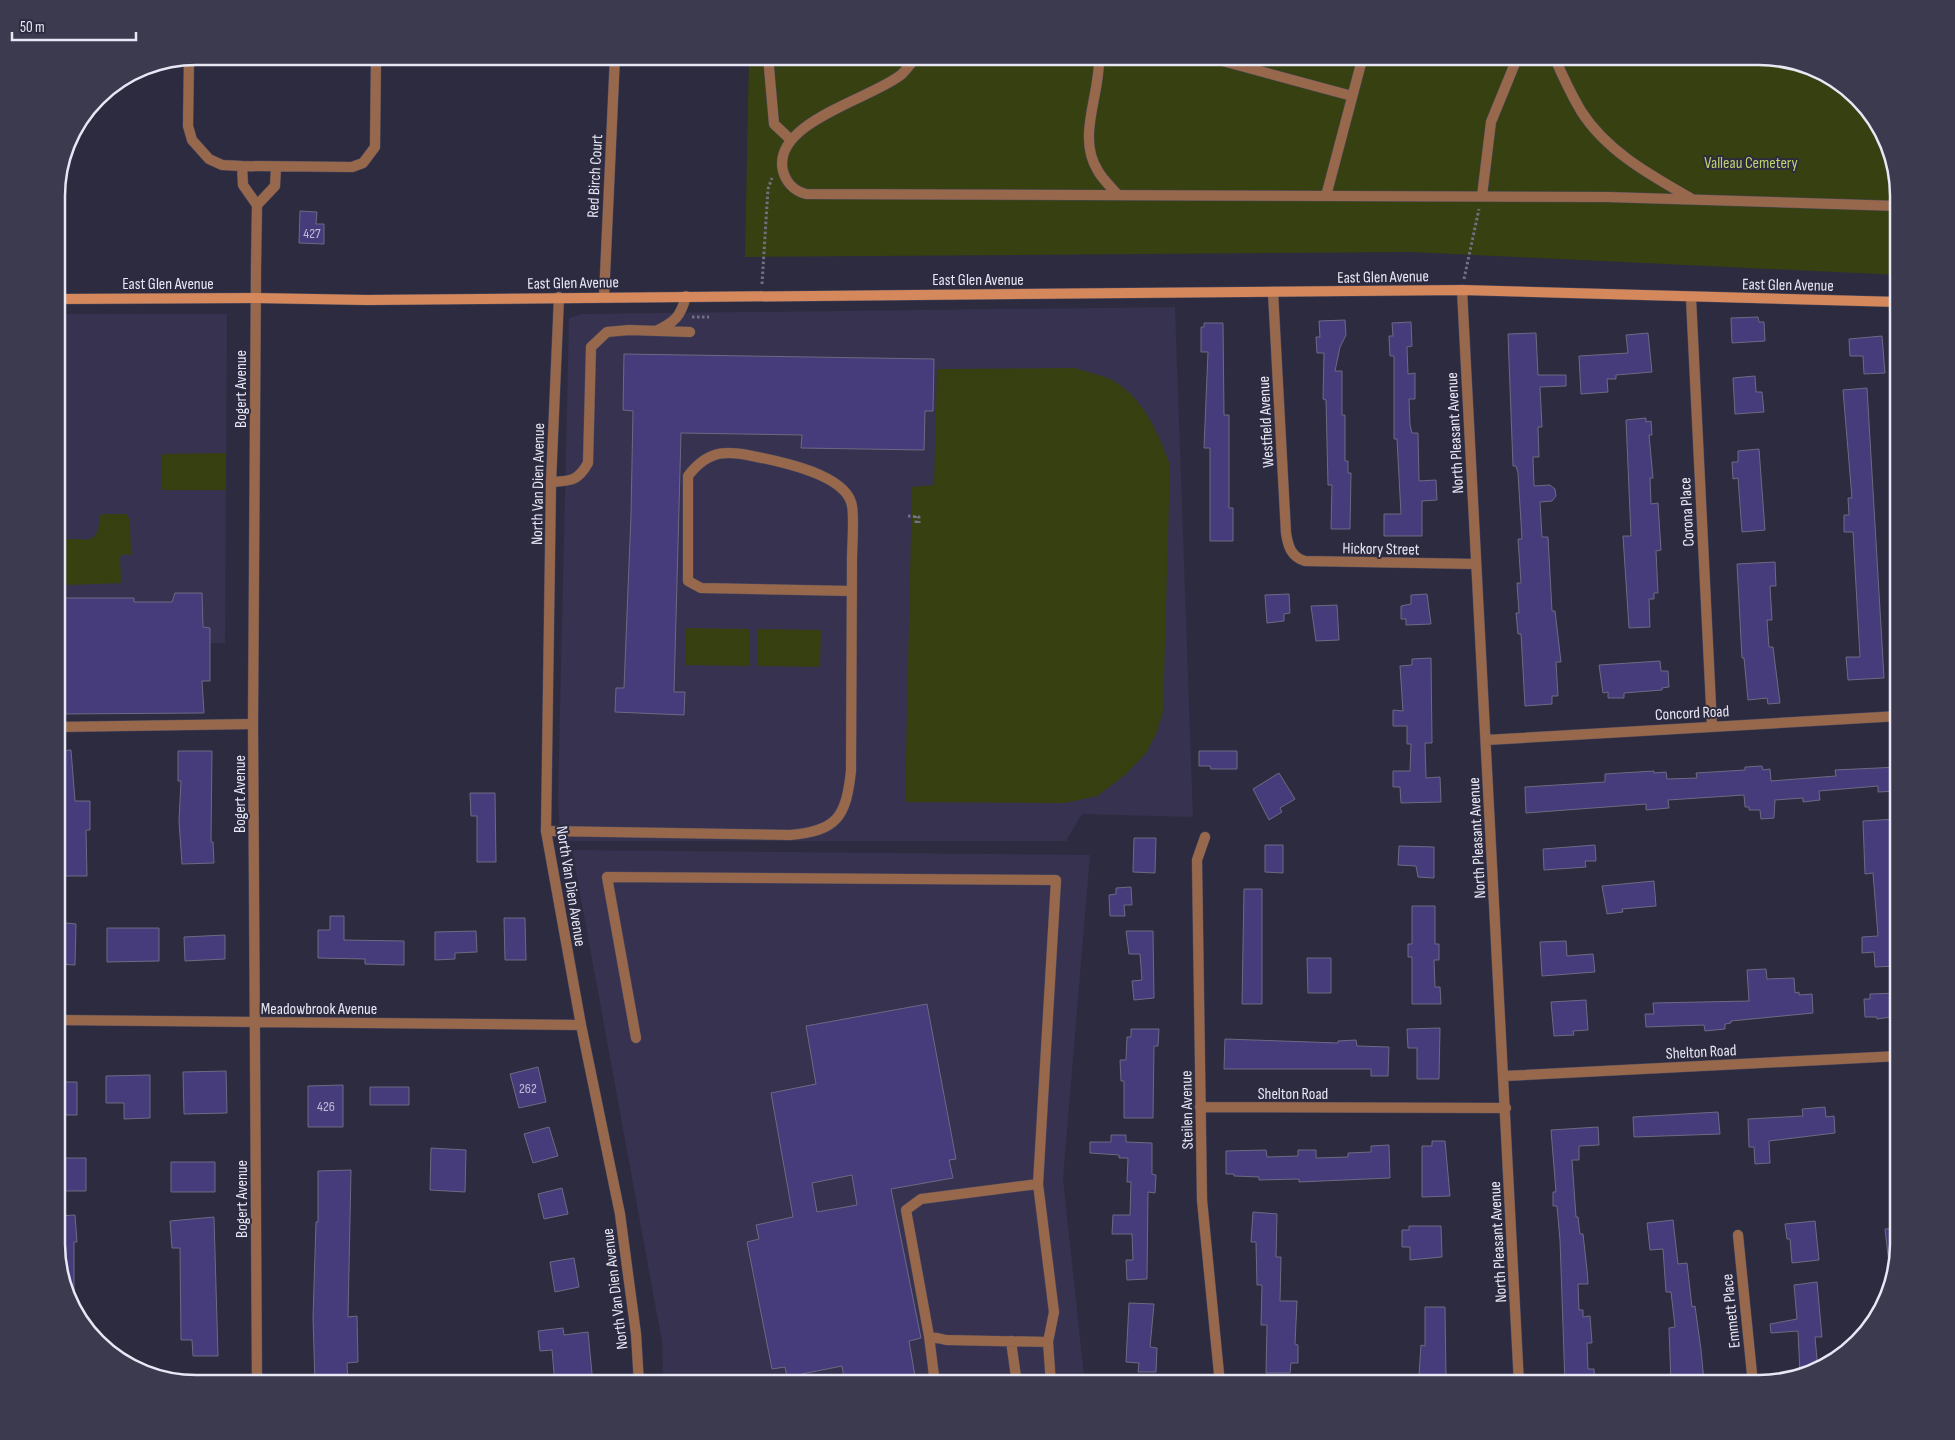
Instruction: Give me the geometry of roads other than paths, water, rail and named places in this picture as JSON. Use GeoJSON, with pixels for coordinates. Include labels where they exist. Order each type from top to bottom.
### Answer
{"type":"FeatureCollection","features":[{"type":"Feature","properties":{"kind":"street"},"geometry":{"type":"LineString","coordinates":[[189,65],[188,126],[192,140],[209,159],[222,165],[352,167],[363,163],[375,147],[376,65]]}},
{"type":"Feature","properties":{"kind":"street","name":"Red Birch Court"},"geometry":{"type":"LineString","coordinates":[[604,297],[615,65]]}},
{"type":"Feature","properties":{"kind":"street"},"geometry":{"type":"LineString","coordinates":[[769,65],[774,124],[791,140]]}},
{"type":"Feature","properties":{"kind":"street"},"geometry":{"type":"LineString","coordinates":[[910,65],[902,75],[812,123],[791,140],[782,157],[782,167],[789,183],[799,192],[806,194],[1482,196],[1890,206]]}},
{"type":"Feature","properties":{"kind":"street"},"geometry":{"type":"LineString","coordinates":[[1100,65],[1088,137],[1092,158],[1098,172],[1118,195]]}},
{"type":"Feature","properties":{"kind":"street"},"geometry":{"type":"LineString","coordinates":[[1237,65],[1352,96]]}},
{"type":"Feature","properties":{"kind":"street"},"geometry":{"type":"LineString","coordinates":[[1326,196],[1361,65]]}},
{"type":"Feature","properties":{"kind":"street"},"geometry":{"type":"LineString","coordinates":[[1482,196],[1491,122],[1514,65]]}},
{"type":"Feature","properties":{"kind":"street"},"geometry":{"type":"LineString","coordinates":[[1558,65],[1582,113],[1603,136],[1628,160],[1694,200]]}},
{"type":"Feature","properties":{"kind":"street"},"geometry":{"type":"LineString","coordinates":[[242,166],[243,186],[257,205],[275,186],[276,167]]}},
{"type":"Feature","properties":{"kind":"street","name":"Bogert Avenue"},"geometry":{"type":"LineString","coordinates":[[257,205],[253,724],[257,1375]]}},
{"type":"Feature","properties":{"kind":"street","name":"East Glen Avenue"},"geometry":{"type":"LineString","coordinates":[[65,299],[255,298],[367,300],[1462,290],[1691,298],[1890,302]]}},
{"type":"Feature","properties":{"kind":"street","name":"North Pleasant Avenue"},"geometry":{"type":"LineString","coordinates":[[1462,290],[1520,1375]]}},
{"type":"Feature","properties":{"kind":"street","name":"Westfield Avenue"},"geometry":{"type":"LineString","coordinates":[[1273,292],[1286,533],[1290,550]]}},
{"type":"Feature","properties":{"kind":"street"},"geometry":{"type":"LineString","coordinates":[[652,332],[673,322],[682,312],[686,296]]}},
{"type":"Feature","properties":{"kind":"street","name":"North Van Dien Avenue"},"geometry":{"type":"LineString","coordinates":[[558,297],[551,482],[546,831],[581,1025],[620,1214],[636,1334],[638,1375]]}},
{"type":"Feature","properties":{"kind":"street","name":"Corona Place"},"geometry":{"type":"LineString","coordinates":[[1691,298],[1712,726]]}},
{"type":"Feature","properties":{"kind":"street"},"geometry":{"type":"LineString","coordinates":[[551,482],[571,481],[582,474],[588,463],[591,347],[607,332],[629,330],[690,332]]}},
{"type":"Feature","properties":{"kind":"street"},"geometry":{"type":"LineString","coordinates":[[546,831],[808,834],[829,827],[839,815],[848,798],[851,771],[852,591],[851,502],[841,489],[822,475],[804,468],[761,457],[722,453],[707,456],[698,463],[688,476],[688,581],[701,588],[852,591]]}},
{"type":"Feature","properties":{"kind":"street","name":"Hickory Street"},"geometry":{"type":"LineString","coordinates":[[1290,550],[1294,556],[1305,562],[1476,564]]}},
{"type":"Feature","properties":{"kind":"street","name":"Concord Road"},"geometry":{"type":"LineString","coordinates":[[1486,740],[1890,716]]}},
{"type":"Feature","properties":{"kind":"street"},"geometry":{"type":"LineString","coordinates":[[65,727],[253,724]]}},
{"type":"Feature","properties":{"kind":"street","name":"Steilen Avenue"},"geometry":{"type":"LineString","coordinates":[[1205,837],[1197,860],[1202,1200],[1219,1375]]}},
{"type":"Feature","properties":{"kind":"street"},"geometry":{"type":"LineString","coordinates":[[636,1038],[607,877],[1056,880],[1038,1184],[1054,1312],[1048,1342],[1050,1375]]}},
{"type":"Feature","properties":{"kind":"street","name":"Meadowbrook Avenue"},"geometry":{"type":"LineString","coordinates":[[65,1020],[581,1025]]}},
{"type":"Feature","properties":{"kind":"street","name":"Shelton Road"},"geometry":{"type":"LineString","coordinates":[[1504,1076],[1890,1056]]}},
{"type":"Feature","properties":{"kind":"street","name":"Shelton Road"},"geometry":{"type":"LineString","coordinates":[[1200,1107],[1506,1108]]}},
{"type":"Feature","properties":{"kind":"street"},"geometry":{"type":"LineString","coordinates":[[934,1375],[930,1336],[906,1210],[921,1199],[1038,1184]]}},
{"type":"Feature","properties":{"kind":"street","name":"Emmett Place"},"geometry":{"type":"LineString","coordinates":[[1738,1234],[1752,1375]]}},
{"type":"Feature","properties":{"kind":"street"},"geometry":{"type":"LineString","coordinates":[[930,1336],[946,1340],[1048,1342]]}},
{"type":"Feature","properties":{"kind":"street"},"geometry":{"type":"LineString","coordinates":[[1011,1341],[1016,1375]]}},
{"type":"Feature","properties":{"kind":"park label","name":"Valleau Cemetery"},"geometry":{"type":"Point","coordinates":[1751,162]}}]}
